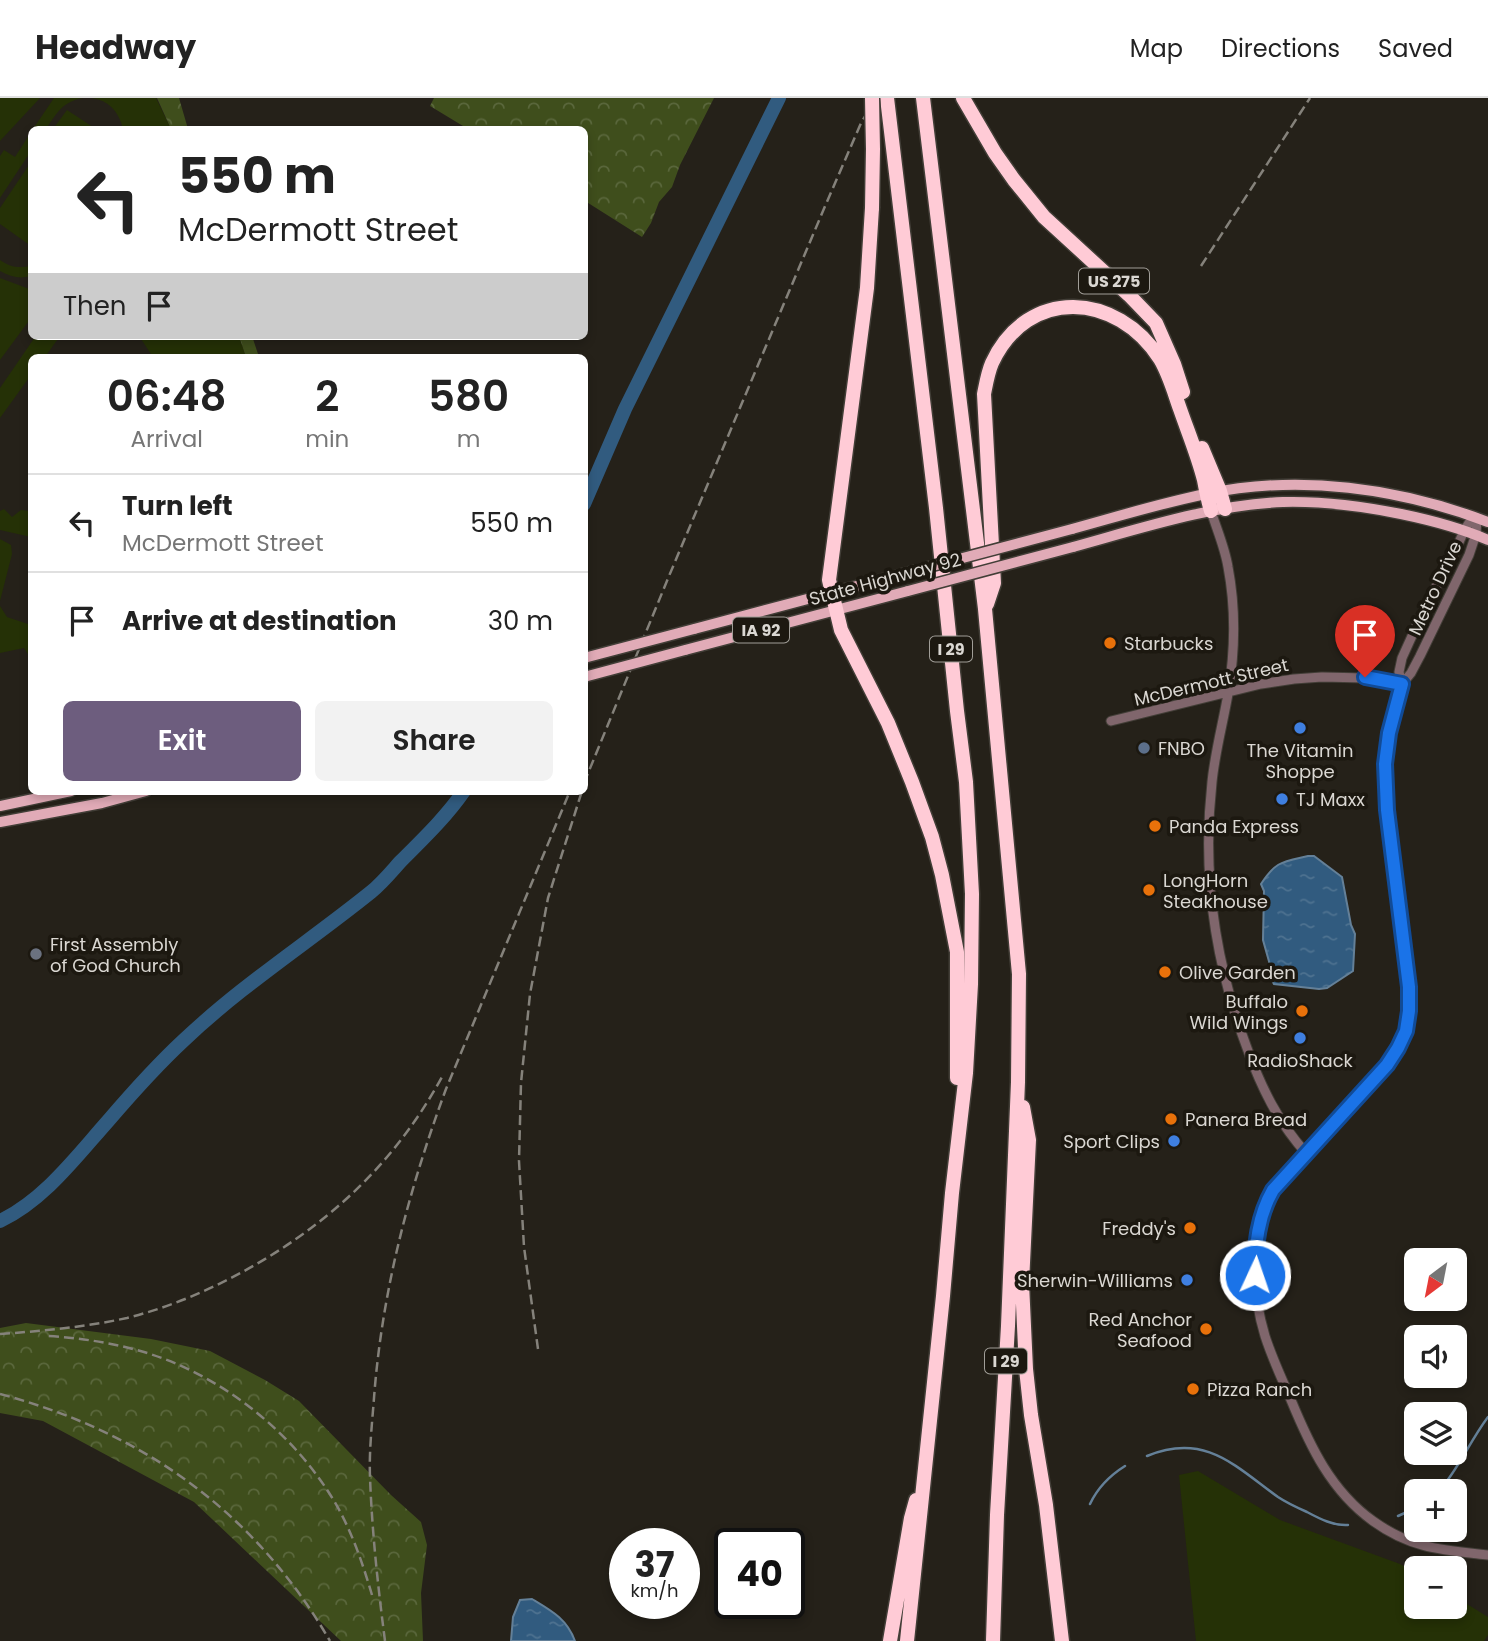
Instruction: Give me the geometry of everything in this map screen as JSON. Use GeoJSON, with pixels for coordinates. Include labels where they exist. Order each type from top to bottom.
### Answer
{"type":"FeatureCollection","features":[{"type":"Feature","properties":{"kind":"highway"},"geometry":{"type":"LineString","coordinates":[[872,98],[872,208],[867,288],[829,580],[841,630],[888,723],[932,837],[942,874],[957,952],[959,1132]]}},
{"type":"Feature","properties":{"kind":"highway","name":"I 29"},"geometry":{"type":"LineString","coordinates":[[887,98],[935,494],[966,782],[972,894],[966,1073],[908,1641]]}},
{"type":"Feature","properties":{"kind":"highway","name":"US 275"},"geometry":{"type":"LineString","coordinates":[[963,98],[995,153],[1044,216],[1156,323],[1174,364],[1213,493]]}},
{"type":"Feature","properties":{"kind":"highway","name":"I 29"},"geometry":{"type":"LineString","coordinates":[[924,105],[985,609],[1019,974],[1018,1082],[1009,1313],[993,1641]]}},
{"type":"Feature","properties":{"kind":"highway"},"geometry":{"type":"LineString","coordinates":[[985,609],[994,583],[984,394],[991,364],[1004,344],[1017,330],[1044,312],[1069,306],[1090,309],[1127,325],[1149,345],[1166,372],[1204,480],[1213,493],[1218,510]]}},
{"type":"Feature","properties":{"kind":"highway"},"geometry":{"type":"LineString","coordinates":[[1018,1082],[1029,1140],[1022,1283],[1026,1369],[1062,1641]]}},
{"type":"Feature","properties":{"kind":"highway"},"geometry":{"type":"LineString","coordinates":[[890,1641],[911,1518],[926,1468]]}},
{"type":"Feature","properties":{"kind":"main road"},"geometry":{"type":"LineString","coordinates":[[1213,493],[1292,485],[1356,488],[1412,497],[1483,520]]}},
{"type":"Feature","properties":{"kind":"main road","name":"State Highway 92"},"geometry":{"type":"LineString","coordinates":[[588,657],[1213,493]]}},
{"type":"Feature","properties":{"kind":"main road","name":"State Highway 92"},"geometry":{"type":"LineString","coordinates":[[588,676],[1218,510],[1283,502],[1381,510],[1431,521],[1488,540]]}},
{"type":"Feature","properties":{"kind":"main road"},"geometry":{"type":"LineString","coordinates":[[0,806],[52,795]]}},
{"type":"Feature","properties":{"kind":"main road"},"geometry":{"type":"LineString","coordinates":[[0,822],[131,795]]}},
{"type":"Feature","properties":{"kind":"street"},"geometry":{"type":"LineString","coordinates":[[1218,510],[1233,607],[1233,646],[1228,692],[1215,757],[1209,826],[1210,881],[1217,943],[1235,1014],[1260,1083],[1278,1118],[1306,1153]]}},
{"type":"Feature","properties":{"kind":"street","name":"Metro Drive"},"geometry":{"type":"LineString","coordinates":[[1402,684],[1399,672],[1402,658],[1426,605],[1469,523],[1483,520]]}},
{"type":"Feature","properties":{"kind":"street","name":"Metro Drive"},"geometry":{"type":"LineString","coordinates":[[1483,520],[1420,656],[1402,684],[1389,733],[1385,764],[1387,810],[1409,987],[1408,1022],[1402,1040],[1387,1065],[1273,1190],[1265,1207],[1257,1238],[1255,1275],[1258,1306],[1266,1339],[1309,1444],[1339,1490],[1360,1511],[1403,1539],[1451,1552],[1488,1555]]}},
{"type":"Feature","properties":{"kind":"street","name":"McDermott Street"},"geometry":{"type":"LineString","coordinates":[[1111,721],[1261,684],[1322,677],[1365,677],[1402,684]]}},
{"type":"Feature","properties":{"kind":"green space"},"geometry":{"type":"Polygon","coordinates":[[[0,98],[40,98],[0,141],[0,98]]]}},
{"type":"Feature","properties":{"kind":"green space"},"geometry":{"type":"Polygon","coordinates":[[[54,98],[83,98],[65,105],[48,126],[35,126],[54,98]]]}},
{"type":"Feature","properties":{"kind":"green space"},"geometry":{"type":"Polygon","coordinates":[[[91,98],[156,98],[170,126],[122,126],[119,117],[103,101],[91,98]]]}},
{"type":"Feature","properties":{"kind":"green space"},"geometry":{"type":"Polygon","coordinates":[[[157,98],[179,98],[187,126],[170,126],[157,98]]]}},
{"type":"Feature","properties":{"kind":"green space"},"geometry":{"type":"Polygon","coordinates":[[[434,98],[714,98],[680,165],[672,187],[659,202],[642,237],[588,203],[588,126],[463,126],[430,106],[434,98]]]}},
{"type":"Feature","properties":{"kind":"green space"},"geometry":{"type":"Polygon","coordinates":[[[67,110],[91,126],[55,126],[67,110]]]}},
{"type":"Feature","properties":{"kind":"green space"},"geometry":{"type":"Polygon","coordinates":[[[28,137],[28,156],[0,198],[0,156],[4,150],[15,157],[28,137]]]}},
{"type":"Feature","properties":{"kind":"green space"},"geometry":{"type":"Polygon","coordinates":[[[28,166],[28,244],[0,224],[0,208],[28,166]]]}},
{"type":"Feature","properties":{"kind":"green space"},"geometry":{"type":"Polygon","coordinates":[[[0,260],[15,267],[28,266],[28,276],[16,277],[0,271],[0,260]]]}},
{"type":"Feature","properties":{"kind":"green space"},"geometry":{"type":"Polygon","coordinates":[[[0,278],[28,288],[28,322],[0,360],[0,278]]]}},
{"type":"Feature","properties":{"kind":"green space"},"geometry":{"type":"Polygon","coordinates":[[[33,340],[57,340],[47,354],[28,354],[28,379],[0,418],[0,388],[33,340]]]}},
{"type":"Feature","properties":{"kind":"green space"},"geometry":{"type":"Polygon","coordinates":[[[142,340],[240,340],[245,354],[151,354],[142,340]]]}},
{"type":"Feature","properties":{"kind":"green space"},"geometry":{"type":"Polygon","coordinates":[[[240,340],[253,340],[258,354],[245,354],[240,340]]]}},
{"type":"Feature","properties":{"kind":"green space"},"geometry":{"type":"Polygon","coordinates":[[[4,509],[12,517],[21,510],[28,511],[28,536],[0,530],[0,511],[4,509]]]}},
{"type":"Feature","properties":{"kind":"green space"},"geometry":{"type":"Polygon","coordinates":[[[0,539],[11,545],[12,554],[0,601],[0,539]]]}},
{"type":"Feature","properties":{"kind":"green space"},"geometry":{"type":"Polygon","coordinates":[[[0,606],[7,617],[28,624],[28,654],[24,648],[0,653],[0,606]]]}},
{"type":"Feature","properties":{"kind":"green space"},"geometry":{"type":"Polygon","coordinates":[[[26,1323],[151,1339],[210,1351],[299,1401],[421,1522],[427,1545],[421,1593],[423,1641],[341,1641],[194,1502],[43,1421],[0,1413],[0,1328],[26,1323]]]}},
{"type":"Feature","properties":{"kind":"green space"},"geometry":{"type":"Polygon","coordinates":[[[1198,1471],[1280,1520],[1404,1566],[1404,1619],[1467,1619],[1467,1604],[1488,1617],[1488,1635],[1484,1641],[1196,1641],[1179,1475],[1198,1471]]]}},
{"type":"Feature","properties":{"kind":"water"},"geometry":{"type":"Polygon","coordinates":[[[1314,856],[1342,877],[1355,934],[1353,971],[1327,988],[1319,989],[1274,984],[1270,977],[1272,972],[1263,940],[1264,891],[1261,884],[1280,864],[1314,856]]]}},
{"type":"Feature","properties":{"kind":"water"},"geometry":{"type":"Polygon","coordinates":[[[532,1599],[563,1621],[575,1641],[511,1641],[513,1617],[520,1600],[532,1599]]]}},
{"type":"Feature","properties":{"kind":"waterway"},"geometry":{"type":"LineString","coordinates":[[588,495],[625,409],[779,98]]}},
{"type":"Feature","properties":{"kind":"waterway"},"geometry":{"type":"LineString","coordinates":[[0,1221],[45,1190],[154,1069],[206,1020],[375,889],[442,819],[461,795]]}},
{"type":"Feature","properties":{"kind":"waterway"},"geometry":{"type":"LineString","coordinates":[[1448,1479],[1488,1417]]}},
{"type":"Feature","properties":{"kind":"waterway"},"geometry":{"type":"LineString","coordinates":[[1147,1456],[1186,1448],[1203,1450],[1233,1464],[1289,1503],[1327,1522],[1348,1525]]}},
{"type":"Feature","properties":{"kind":"waterway"},"geometry":{"type":"LineString","coordinates":[[1090,1504],[1104,1482],[1125,1466]]}},
{"type":"Feature","properties":{"kind":"waterway"},"geometry":{"type":"LineString","coordinates":[[1398,1516],[1404,1513]]}},
{"type":"Feature","properties":{"kind":"railway"},"geometry":{"type":"LineString","coordinates":[[588,773],[823,211],[861,123],[876,98]]}},
{"type":"Feature","properties":{"kind":"railway"},"geometry":{"type":"LineString","coordinates":[[1201,266],[1310,98]]}},
{"type":"Feature","properties":{"kind":"railway"},"geometry":{"type":"LineString","coordinates":[[385,1641],[374,1539],[370,1457],[383,1319],[399,1241],[420,1164],[446,1089],[568,795]]}},
{"type":"Feature","properties":{"kind":"railway"},"geometry":{"type":"LineString","coordinates":[[538,1349],[524,1247],[519,1161],[521,1083],[530,994],[548,898],[581,795]]}},
{"type":"Feature","properties":{"kind":"railway"},"geometry":{"type":"LineString","coordinates":[[0,1334],[80,1326],[140,1314],[206,1290],[264,1260],[296,1239],[353,1193],[402,1139],[443,1075]]}},
{"type":"Feature","properties":{"kind":"railway"},"geometry":{"type":"LineString","coordinates":[[49,1336],[121,1346],[172,1362],[225,1390],[250,1408],[295,1448],[331,1496],[355,1544],[372,1595]]}},
{"type":"Feature","properties":{"kind":"railway"},"geometry":{"type":"LineString","coordinates":[[0,1394],[52,1410],[101,1430],[190,1483],[230,1516],[267,1553],[300,1595],[330,1641]]}},
{"type":"Feature","properties":{"kind":"place","name":"Starbucks"},"geometry":{"type":"Point","coordinates":[1110,643]}},
{"type":"Feature","properties":{"kind":"place","name":"The Vitamin Shoppe"},"geometry":{"type":"Point","coordinates":[1300,728]}},
{"type":"Feature","properties":{"kind":"place","name":"FNBO"},"geometry":{"type":"Point","coordinates":[1144,748]}},
{"type":"Feature","properties":{"kind":"place","name":"TJ Maxx"},"geometry":{"type":"Point","coordinates":[1282,799]}},
{"type":"Feature","properties":{"kind":"place","name":"Panda Express"},"geometry":{"type":"Point","coordinates":[1155,826]}},
{"type":"Feature","properties":{"kind":"place","name":"LongHorn Steakhouse"},"geometry":{"type":"Point","coordinates":[1149,890]}},
{"type":"Feature","properties":{"kind":"place","name":"First Assembly of God Church"},"geometry":{"type":"Point","coordinates":[36,954]}},
{"type":"Feature","properties":{"kind":"place","name":"Olive Garden"},"geometry":{"type":"Point","coordinates":[1165,972]}},
{"type":"Feature","properties":{"kind":"place","name":"Buffalo Wild Wings"},"geometry":{"type":"Point","coordinates":[1302,1011]}},
{"type":"Feature","properties":{"kind":"place","name":"RadioShack"},"geometry":{"type":"Point","coordinates":[1300,1038]}},
{"type":"Feature","properties":{"kind":"place","name":"Panera Bread"},"geometry":{"type":"Point","coordinates":[1171,1119]}},
{"type":"Feature","properties":{"kind":"place","name":"Sport Clips"},"geometry":{"type":"Point","coordinates":[1174,1141]}},
{"type":"Feature","properties":{"kind":"place","name":"Freddy's"},"geometry":{"type":"Point","coordinates":[1190,1228]}},
{"type":"Feature","properties":{"kind":"place","name":"Sherwin-Williams"},"geometry":{"type":"Point","coordinates":[1187,1280]}},
{"type":"Feature","properties":{"kind":"place","name":"Red Anchor Seafood"},"geometry":{"type":"Point","coordinates":[1206,1329]}},
{"type":"Feature","properties":{"kind":"place","name":"Pizza Ranch"},"geometry":{"type":"Point","coordinates":[1193,1389]}},
{"type":"Feature","properties":{"kind":"route"},"geometry":{"type":"LineString","coordinates":[[1255,1275],[1259,1227],[1273,1190],[1387,1065],[1402,1040],[1408,1022],[1409,987],[1387,810],[1385,764],[1395,704],[1402,684],[1365,677]]}}]}
